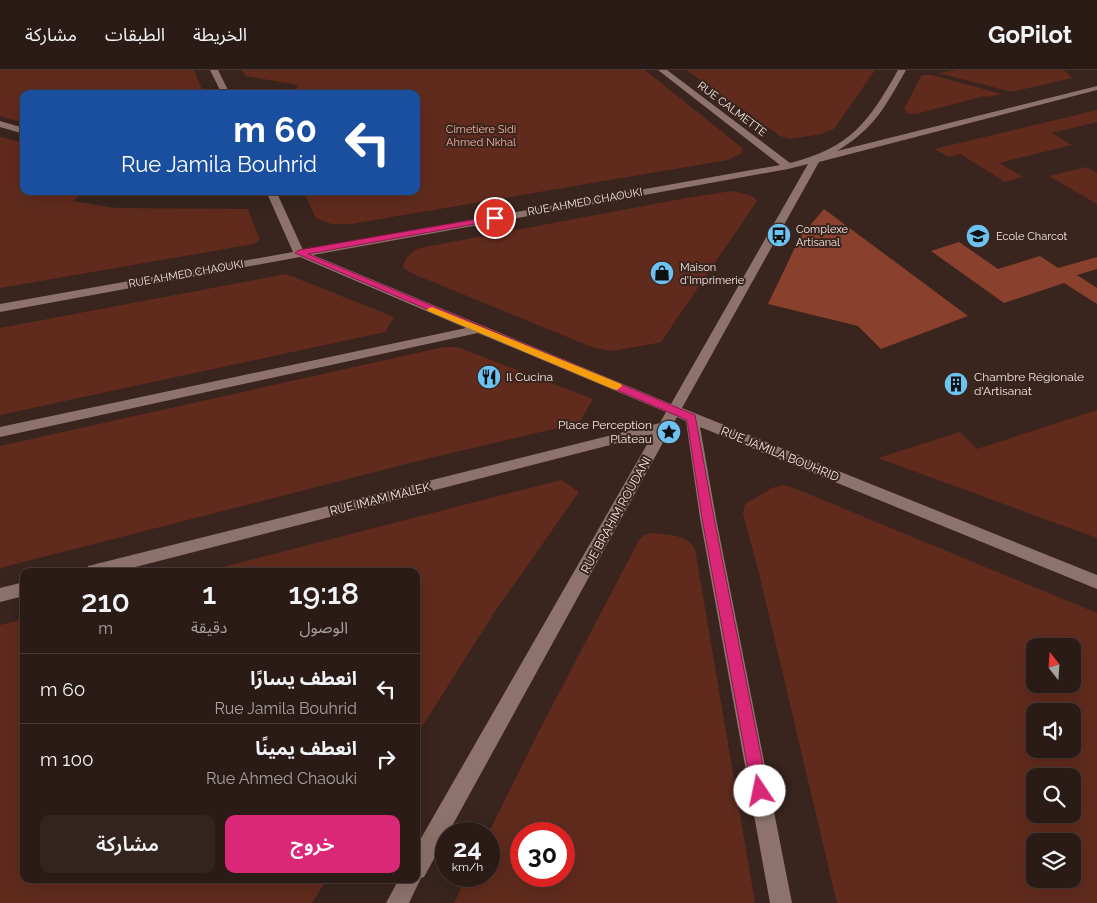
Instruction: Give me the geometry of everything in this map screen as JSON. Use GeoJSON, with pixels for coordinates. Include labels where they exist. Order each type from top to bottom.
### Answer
{"type":"FeatureCollection","features":[{"type":"Feature","properties":{"kind":"street"},"geometry":{"type":"LineString","coordinates":[[214,70],[224,90]]}},
{"type":"Feature","properties":{"kind":"street","name":"RUE CALMETTE"},"geometry":{"type":"LineString","coordinates":[[662,70],[788,166]]}},
{"type":"Feature","properties":{"kind":"street"},"geometry":{"type":"LineString","coordinates":[[815,160],[847,142],[865,127],[880,108],[902,70]]}},
{"type":"Feature","properties":{"kind":"street","name":"RUE AHMED CHAOUKI"},"geometry":{"type":"LineString","coordinates":[[0,308],[788,166],[1097,88]]}},
{"type":"Feature","properties":{"kind":"street"},"geometry":{"type":"LineString","coordinates":[[0,124],[20,130]]}},
{"type":"Feature","properties":{"kind":"street","name":"RUE BRAHIM ROUDANI"},"geometry":{"type":"LineString","coordinates":[[420,862],[815,160]]}},
{"type":"Feature","properties":{"kind":"street"},"geometry":{"type":"LineString","coordinates":[[273,195],[299,253]]}},
{"type":"Feature","properties":{"kind":"street","name":"RUE JAMILA BOUHRID"},"geometry":{"type":"LineString","coordinates":[[299,253],[692,418],[1097,582]]}},
{"type":"Feature","properties":{"kind":"street"},"geometry":{"type":"LineString","coordinates":[[0,432],[477,329]]}},
{"type":"Feature","properties":{"kind":"street"},"geometry":{"type":"LineString","coordinates":[[692,418],[709,528],[782,903]]}},
{"type":"Feature","properties":{"kind":"street","name":"RUE IMAM MALEK"},"geometry":{"type":"LineString","coordinates":[[106,568],[666,426]]}},
{"type":"Feature","properties":{"kind":"street"},"geometry":{"type":"LineString","coordinates":[[0,595],[20,590]]}},
{"type":"Feature","properties":{"kind":"street"},"geometry":{"type":"LineString","coordinates":[[397,903],[409,883]]}},
{"type":"Feature","properties":{"kind":"green space"},"geometry":{"type":"Polygon","coordinates":[[[0,70],[194,70],[202,90],[20,90],[20,122],[0,116],[0,70]]]}},
{"type":"Feature","properties":{"kind":"green space","name":"Cimetière Sidi Ahmed Nkhal"},"geometry":{"type":"Polygon","coordinates":[[[242,70],[645,70],[742,148],[742,153],[728,160],[351,224],[331,224],[316,218],[305,195],[420,195],[420,90],[295,90],[298,85],[246,76],[242,70]]]}},
{"type":"Feature","properties":{"kind":"green space"},"geometry":{"type":"Polygon","coordinates":[[[686,70],[875,70],[834,129],[822,134],[789,139],[780,136],[686,70]]]}},
{"type":"Feature","properties":{"kind":"green space"},"geometry":{"type":"Polygon","coordinates":[[[958,70],[1064,70],[1072,78],[1012,92],[938,73],[958,70]]]}},
{"type":"Feature","properties":{"kind":"green space"},"geometry":{"type":"Polygon","coordinates":[[[932,75],[1002,94],[984,96],[916,114],[907,113],[904,109],[921,76],[932,75]]]}},
{"type":"Feature","properties":{"kind":"green space"},"geometry":{"type":"Polygon","coordinates":[[[1097,110],[1097,122],[1052,133],[1072,145],[999,163],[1023,177],[1005,182],[960,154],[949,157],[934,149],[1097,110]]]}},
{"type":"Feature","properties":{"kind":"green space"},"geometry":{"type":"Polygon","coordinates":[[[0,137],[20,142],[20,195],[80,195],[73,201],[115,208],[248,209],[260,240],[254,244],[0,288],[0,137]]]}},
{"type":"Feature","properties":{"kind":"green space"},"geometry":{"type":"Polygon","coordinates":[[[1086,167],[1097,173],[1097,204],[1049,176],[1086,167]]]}},
{"type":"Feature","properties":{"kind":"green space"},"geometry":{"type":"Polygon","coordinates":[[[732,191],[752,196],[757,201],[661,342],[657,343],[613,351],[594,348],[411,273],[403,267],[409,255],[420,248],[732,191]]]}},
{"type":"Feature","properties":{"kind":"green space"},"geometry":{"type":"Polygon","coordinates":[[[286,274],[394,317],[385,332],[0,415],[0,328],[286,274]]]}},
{"type":"Feature","properties":{"kind":"green space"},"geometry":{"type":"Polygon","coordinates":[[[444,347],[457,347],[593,399],[579,423],[422,460],[0,568],[0,446],[444,347]]]}},
{"type":"Feature","properties":{"kind":"green space"},"geometry":{"type":"Polygon","coordinates":[[[1097,410],[1097,538],[878,458],[960,432],[977,449],[1097,410]]]}},
{"type":"Feature","properties":{"kind":"green space"},"geometry":{"type":"Polygon","coordinates":[[[561,480],[579,492],[496,610],[420,730],[420,568],[219,568],[561,480]]]}},
{"type":"Feature","properties":{"kind":"green space"},"geometry":{"type":"Polygon","coordinates":[[[783,485],[794,488],[1097,613],[1097,903],[837,903],[759,573],[743,514],[745,504],[772,488],[783,485]]]}},
{"type":"Feature","properties":{"kind":"green space"},"geometry":{"type":"Polygon","coordinates":[[[655,533],[678,536],[692,544],[695,549],[755,903],[454,903],[462,887],[500,887],[500,822],[494,822],[538,733],[639,540],[646,534],[655,533]]]}},
{"type":"Feature","properties":{"kind":"green space"},"geometry":{"type":"Polygon","coordinates":[[[20,620],[20,883],[324,883],[312,903],[0,903],[0,625],[20,620]]]}},
{"type":"Feature","properties":{"kind":"shaded area"},"geometry":{"type":"Polygon","coordinates":[[[824,209],[968,316],[881,349],[858,326],[768,304],[800,237],[824,209]]]}},
{"type":"Feature","properties":{"kind":"shaded area"},"geometry":{"type":"Polygon","coordinates":[[[959,242],[998,269],[1040,256],[1058,268],[1097,257],[1097,269],[1077,275],[1097,288],[1097,304],[1064,283],[1004,303],[931,251],[959,242]]]}},
{"type":"Feature","properties":{"kind":"slow traffic"},"geometry":{"type":"LineString","coordinates":[[432,309],[617,386]]}},
{"type":"Feature","properties":{"kind":"place","name":"Complexe Artisanal"},"geometry":{"type":"Point","coordinates":[779,235]}},
{"type":"Feature","properties":{"kind":"place","name":"Ecole Charcot"},"geometry":{"type":"Point","coordinates":[978,236]}},
{"type":"Feature","properties":{"kind":"place","name":"Maison d'Imprimerie"},"geometry":{"type":"Point","coordinates":[662,273]}},
{"type":"Feature","properties":{"kind":"place","name":"Il Cucina"},"geometry":{"type":"Point","coordinates":[489,377]}},
{"type":"Feature","properties":{"kind":"place","name":"Chambre Régionale d'Artisanat"},"geometry":{"type":"Point","coordinates":[956,384]}},
{"type":"Feature","properties":{"kind":"place","name":"Place Perception Plateau"},"geometry":{"type":"Point","coordinates":[669,432]}},
{"type":"Feature","properties":{"kind":"route"},"geometry":{"type":"LineString","coordinates":[[495,218],[299,253],[692,418],[708,518],[760,791]]}}]}
